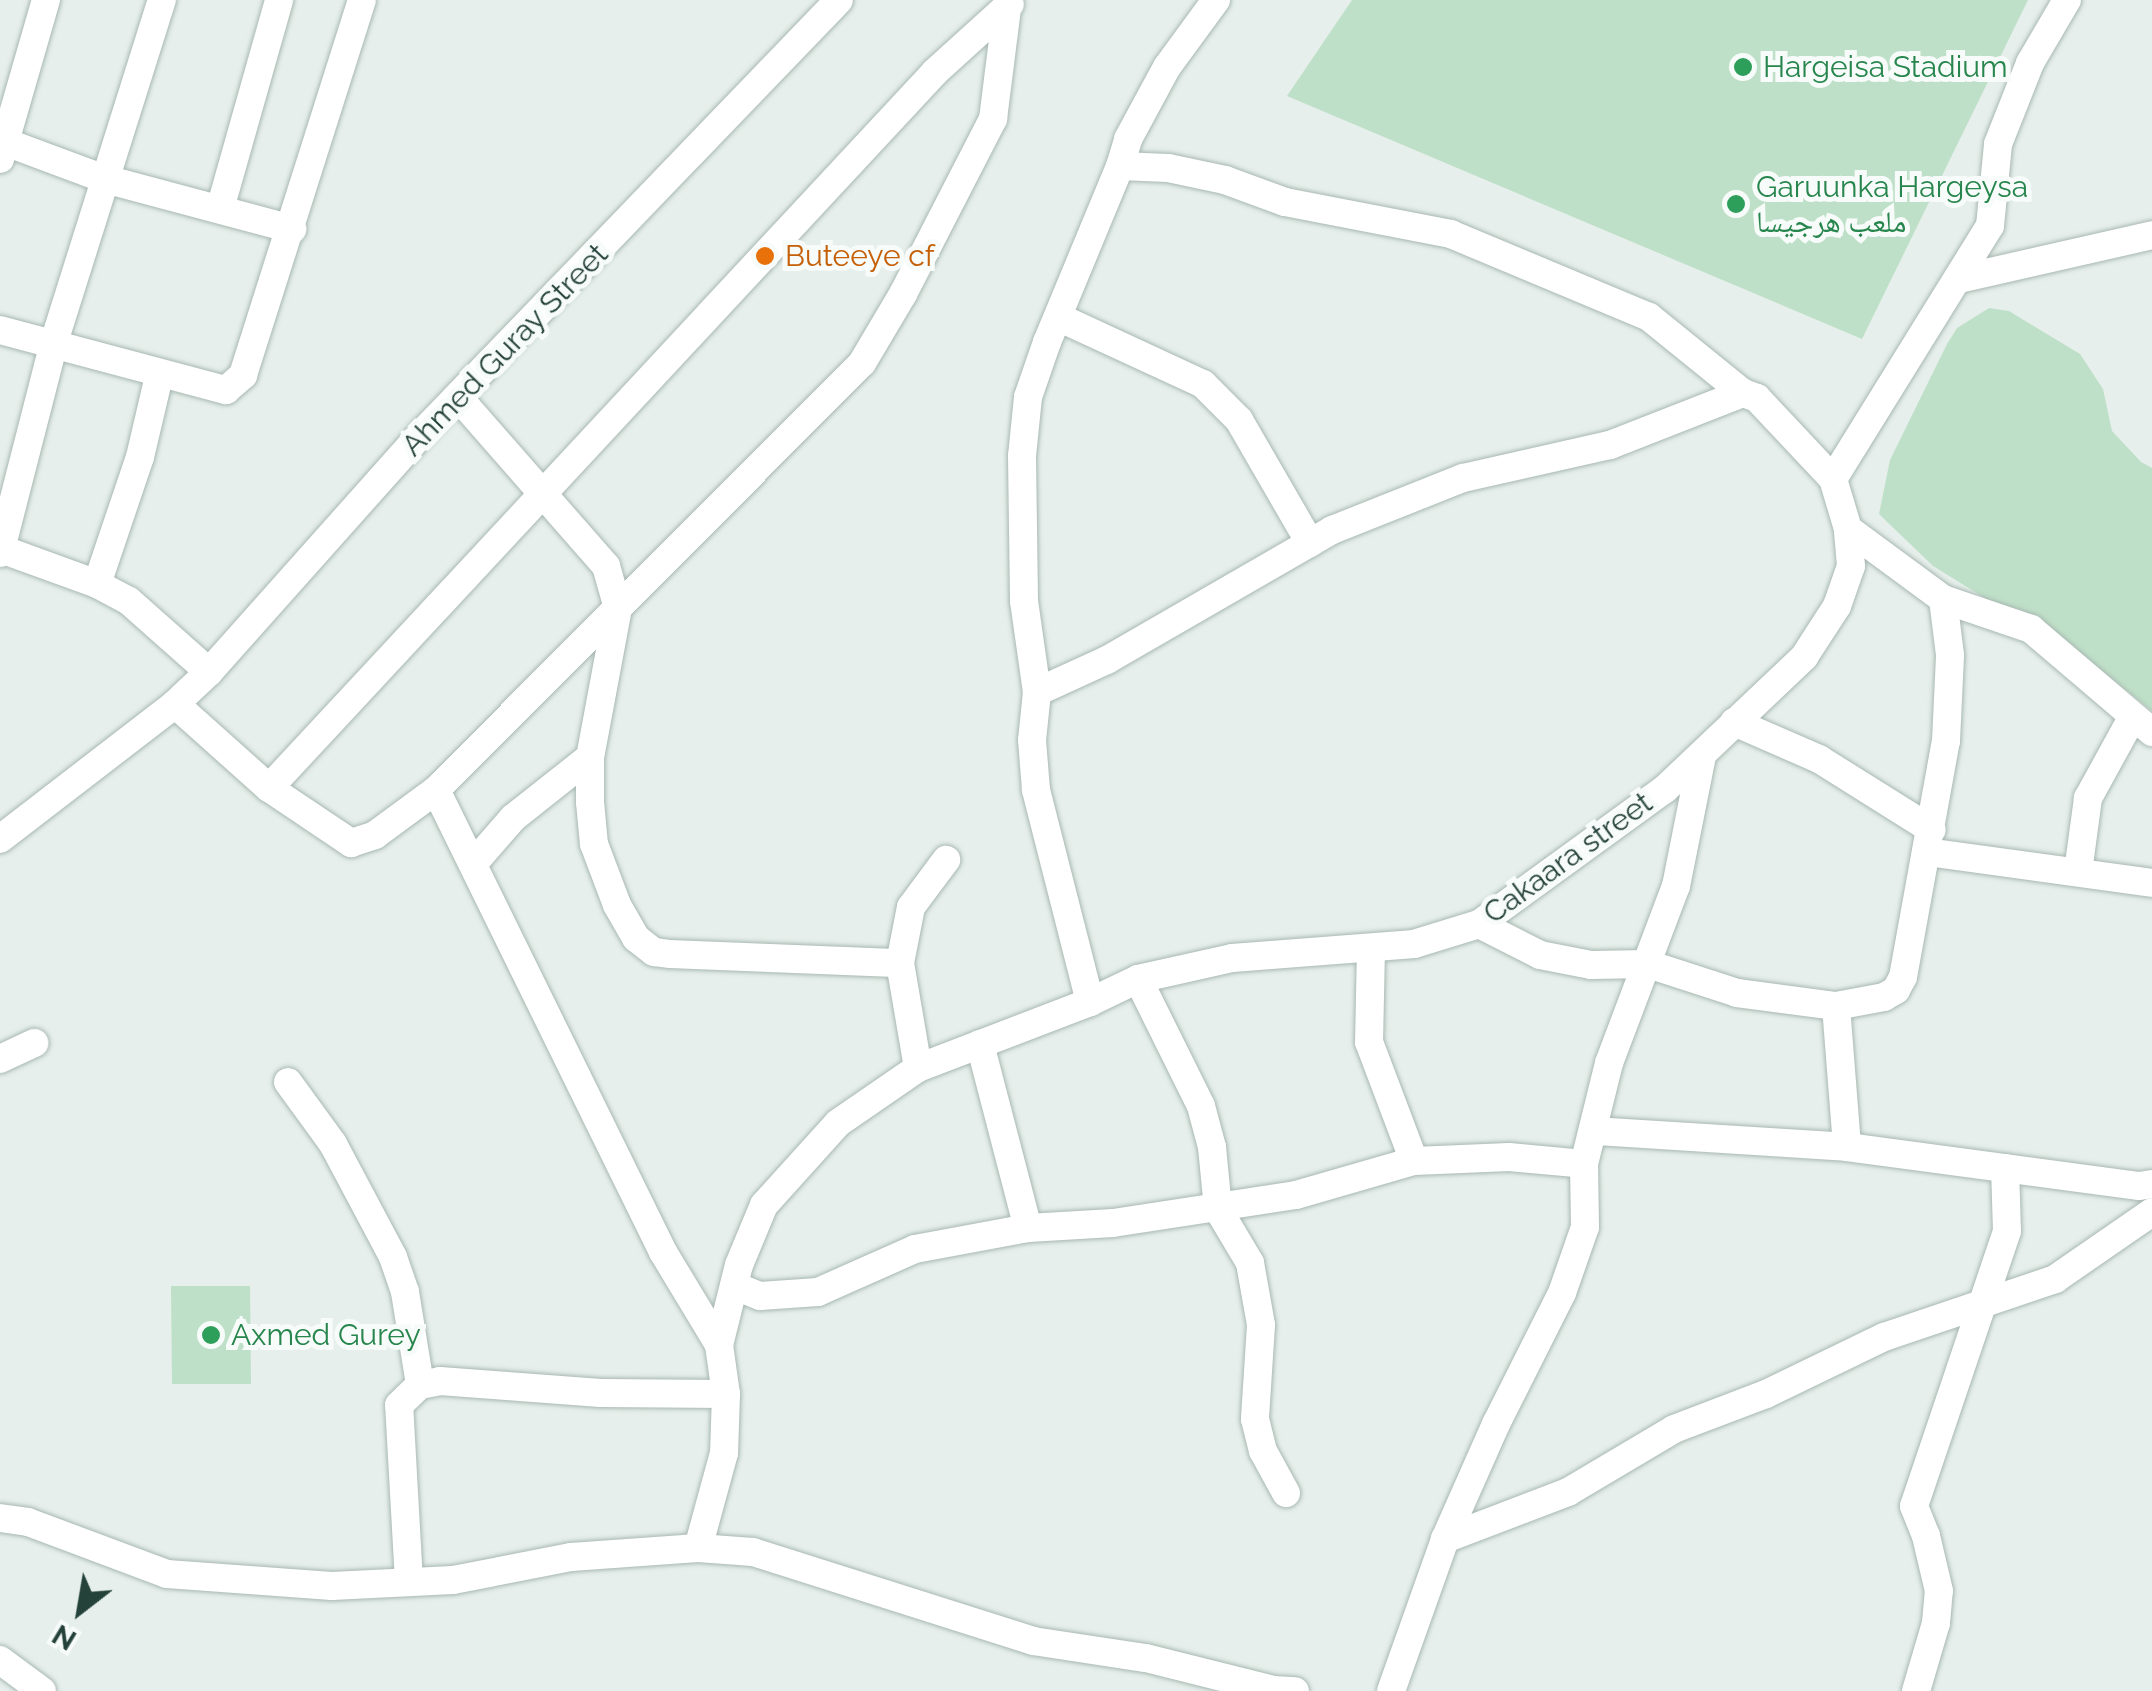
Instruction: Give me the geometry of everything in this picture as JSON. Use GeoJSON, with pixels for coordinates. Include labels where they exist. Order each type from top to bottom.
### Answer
{"type":"FeatureCollection","features":[{"type":"Feature","properties":{"kind":"street"},"geometry":{"type":"LineString","coordinates":[[46,0],[2,148],[292,229]]}},
{"type":"Feature","properties":{"kind":"street"},"geometry":{"type":"LineString","coordinates":[[162,0],[54,342],[1,551],[97,584],[150,615],[208,672]]}},
{"type":"Feature","properties":{"kind":"street"},"geometry":{"type":"LineString","coordinates":[[220,209],[279,0]]}},
{"type":"Feature","properties":{"kind":"street"},"geometry":{"type":"LineString","coordinates":[[0,330],[54,342],[159,376],[226,390],[243,375],[362,0]]}},
{"type":"Feature","properties":{"kind":"street","name":"Ahmed Guray Street"},"geometry":{"type":"LineString","coordinates":[[0,839],[175,704],[208,672],[458,397],[839,0]]}},
{"type":"Feature","properties":{"kind":"street"},"geometry":{"type":"LineString","coordinates":[[1090,1002],[1036,790],[1032,740],[1037,692],[1024,601],[1022,456],[1028,396],[1128,139],[1167,66],[1216,0]]}},
{"type":"Feature","properties":{"kind":"street"},"geometry":{"type":"LineString","coordinates":[[1120,166],[1168,168],[1226,180],[1285,202],[1451,234],[1649,317],[1743,394],[1757,398],[1833,479],[1990,226],[1998,144],[2030,63],[2067,0]]}},
{"type":"Feature","properties":{"kind":"street"},"geometry":{"type":"LineString","coordinates":[[270,788],[935,72],[1010,4]]}},
{"type":"Feature","properties":{"kind":"street"},"geometry":{"type":"LineString","coordinates":[[175,704],[270,788],[350,844],[376,835],[436,790],[862,363],[904,294],[994,119],[1010,4]]}},
{"type":"Feature","properties":{"kind":"street"},"geometry":{"type":"LineString","coordinates":[[1960,279],[2152,235]]}},
{"type":"Feature","properties":{"kind":"street"},"geometry":{"type":"LineString","coordinates":[[1058,317],[1203,384],[1238,420],[1310,543]]}},
{"type":"Feature","properties":{"kind":"street"},"geometry":{"type":"LineString","coordinates":[[97,584],[140,457],[159,376]]}},
{"type":"Feature","properties":{"kind":"street"},"geometry":{"type":"LineString","coordinates":[[1037,692],[1107,660],[1310,543],[1463,478],[1610,445],[1743,394]]}},
{"type":"Feature","properties":{"kind":"street"},"geometry":{"type":"LineString","coordinates":[[458,397],[606,566],[618,608],[590,757],[594,844],[617,905],[636,938],[654,952],[900,963]]}},
{"type":"Feature","properties":{"kind":"street","name":"Cakaara street"},"geometry":{"type":"LineString","coordinates":[[719,1345],[739,1265],[764,1205],[838,1123],[918,1068],[1090,1002],[1138,978],[1232,958],[1414,944],[1479,924],[1665,788],[1804,657],[1837,606],[1851,566],[1848,529],[1833,479]]}},
{"type":"Feature","properties":{"kind":"street"},"geometry":{"type":"LineString","coordinates":[[1848,529],[1944,599],[2031,629],[2142,725],[2088,798],[2078,872]]}},
{"type":"Feature","properties":{"kind":"street"},"geometry":{"type":"LineString","coordinates":[[1479,924],[1540,956],[1591,964],[1648,964],[1736,993],[1836,1006],[1884,998],[1896,990],[1904,978],[1946,741],[1950,672],[1944,599]]}},
{"type":"Feature","properties":{"kind":"street"},"geometry":{"type":"LineString","coordinates":[[1734,722],[1820,760],[1930,841],[2152,883]]}},
{"type":"Feature","properties":{"kind":"street"},"geometry":{"type":"LineString","coordinates":[[1391,1691],[1445,1539],[1496,1424],[1562,1293],[1586,1227],[1584,1164],[1609,1063],[1676,886],[1702,755]]}},
{"type":"Feature","properties":{"kind":"street"},"geometry":{"type":"LineString","coordinates":[[473,864],[514,818],[590,757]]}},
{"type":"Feature","properties":{"kind":"street"},"geometry":{"type":"LineString","coordinates":[[436,790],[663,1252],[719,1345],[726,1394],[724,1453],[698,1548]]}},
{"type":"Feature","properties":{"kind":"street"},"geometry":{"type":"LineString","coordinates":[[918,1068],[900,963],[910,907],[946,860]]}},
{"type":"Feature","properties":{"kind":"street"},"geometry":{"type":"LineString","coordinates":[[1370,948],[1369,1042],[1414,1161]]}},
{"type":"Feature","properties":{"kind":"street"},"geometry":{"type":"LineString","coordinates":[[1138,978],[1201,1106],[1212,1147],[1218,1209],[1250,1263],[1260,1326],[1255,1419],[1264,1451],[1286,1493]]}},
{"type":"Feature","properties":{"kind":"street"},"geometry":{"type":"LineString","coordinates":[[1836,1006],[1847,1147]]}},
{"type":"Feature","properties":{"kind":"street"},"geometry":{"type":"LineString","coordinates":[[0,1059],[34,1044]]}},
{"type":"Feature","properties":{"kind":"street"},"geometry":{"type":"LineString","coordinates":[[980,1044],[1028,1228]]}},
{"type":"Feature","properties":{"kind":"street"},"geometry":{"type":"LineString","coordinates":[[288,1082],[333,1144],[393,1257],[405,1292],[420,1385]]}},
{"type":"Feature","properties":{"kind":"street"},"geometry":{"type":"LineString","coordinates":[[1595,1131],[1847,1147],[2152,1184]]}},
{"type":"Feature","properties":{"kind":"street"},"geometry":{"type":"LineString","coordinates":[[735,1286],[760,1296],[818,1292],[914,1249],[1028,1228],[1218,1209],[1296,1195],[1414,1161],[1510,1157],[1584,1164]]}},
{"type":"Feature","properties":{"kind":"street"},"geometry":{"type":"LineString","coordinates":[[1916,1691],[1936,1623],[1939,1591],[1926,1536],[1914,1506],[2007,1231],[2005,1168]]}},
{"type":"Feature","properties":{"kind":"street"},"geometry":{"type":"LineString","coordinates":[[1445,1539],[1568,1492],[1674,1429],[1766,1394],[1884,1338],[2054,1279],[2152,1212]]}},
{"type":"Feature","properties":{"kind":"street"},"geometry":{"type":"LineString","coordinates":[[409,1582],[399,1406],[420,1385],[440,1381],[601,1393],[726,1394]]}},
{"type":"Feature","properties":{"kind":"street"},"geometry":{"type":"LineString","coordinates":[[0,1518],[28,1522],[166,1574],[332,1586],[453,1580],[571,1557],[698,1548],[753,1552],[1034,1641],[1146,1658],[1273,1690],[1295,1691]]}},
{"type":"Feature","properties":{"kind":"green space","name":"Garuunka Hargeysa ملعب هرجيسا"},"geometry":{"type":"Polygon","coordinates":[[[1352,0],[2028,0],[1862,339],[1287,96],[1352,0]]]}},
{"type":"Feature","properties":{"kind":"green space"},"geometry":{"type":"Polygon","coordinates":[[[1989,308],[2009,311],[2080,354],[2103,389],[2112,431],[2141,462],[2152,468],[2152,711],[2048,627],[1996,605],[1933,566],[1879,514],[1890,460],[1947,344],[1957,328],[1989,308]]]}},
{"type":"Feature","properties":{"kind":"green space","name":"Axmed Gurey"},"geometry":{"type":"Polygon","coordinates":[[[171,1286],[250,1286],[251,1384],[172,1384],[171,1286]]]}},
{"type":"Feature","properties":{"kind":"place","name":"Hargeisa Stadium"},"geometry":{"type":"Point","coordinates":[1743,67]}},
{"type":"Feature","properties":{"kind":"place","name":"Garuunka Hargeysa ملعب هرجيسا"},"geometry":{"type":"Point","coordinates":[1736,204]}},
{"type":"Feature","properties":{"kind":"place","name":"Buteeye cf"},"geometry":{"type":"Point","coordinates":[765,256]}},
{"type":"Feature","properties":{"kind":"place","name":"Axmed Gurey"},"geometry":{"type":"Point","coordinates":[211,1335]}}]}
